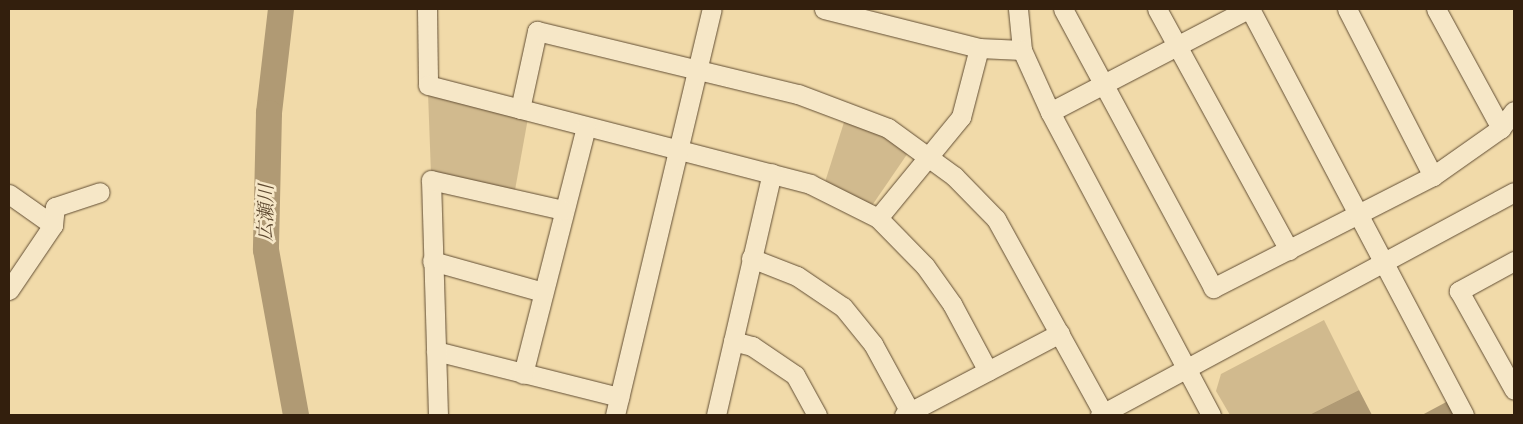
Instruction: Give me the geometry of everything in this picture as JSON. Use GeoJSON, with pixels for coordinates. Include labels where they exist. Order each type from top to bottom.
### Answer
{"type":"FeatureCollection","features":[{"type":"Feature","properties":{"kind":"street"},"geometry":{"type":"LineString","coordinates":[[427,9],[428,85],[586,127],[772,172],[843,198],[878,218],[926,266],[952,304],[988,371]]}},
{"type":"Feature","properties":{"kind":"street"},"geometry":{"type":"LineString","coordinates":[[614,415],[712,9]]}},
{"type":"Feature","properties":{"kind":"street"},"geometry":{"type":"LineString","coordinates":[[824,9],[979,48],[1022,50]]}},
{"type":"Feature","properties":{"kind":"street"},"geometry":{"type":"LineString","coordinates":[[1018,9],[1022,50],[1050,112],[1210,415]]}},
{"type":"Feature","properties":{"kind":"street"},"geometry":{"type":"LineString","coordinates":[[1063,9],[1213,288],[1433,176],[1501,128],[1514,111]]}},
{"type":"Feature","properties":{"kind":"street"},"geometry":{"type":"LineString","coordinates":[[1157,9],[1289,250]]}},
{"type":"Feature","properties":{"kind":"street"},"geometry":{"type":"LineString","coordinates":[[1050,112],[1249,9],[1387,264],[1464,415]]}},
{"type":"Feature","properties":{"kind":"street"},"geometry":{"type":"LineString","coordinates":[[1346,9],[1433,176]]}},
{"type":"Feature","properties":{"kind":"street"},"geometry":{"type":"LineString","coordinates":[[1438,10],[1501,128]]}},
{"type":"Feature","properties":{"kind":"street"},"geometry":{"type":"LineString","coordinates":[[520,109],[537,31],[698,67],[836,105],[888,128],[926,154],[996,220],[1060,332],[1103,415],[1186,368],[1387,264],[1514,192]]}},
{"type":"Feature","properties":{"kind":"street"},"geometry":{"type":"LineString","coordinates":[[878,218],[926,154],[961,117],[979,48]]}},
{"type":"Feature","properties":{"kind":"street"},"geometry":{"type":"LineString","coordinates":[[523,374],[563,210],[586,127]]}},
{"type":"Feature","properties":{"kind":"street"},"geometry":{"type":"LineString","coordinates":[[718,414],[751,258],[772,172]]}},
{"type":"Feature","properties":{"kind":"street"},"geometry":{"type":"LineString","coordinates":[[438,415],[431,180],[563,210]]}},
{"type":"Feature","properties":{"kind":"street"},"geometry":{"type":"LineString","coordinates":[[9,290],[53,225],[55,207],[100,192]]}},
{"type":"Feature","properties":{"kind":"street"},"geometry":{"type":"LineString","coordinates":[[9,194],[53,225]]}},
{"type":"Feature","properties":{"kind":"street"},"geometry":{"type":"LineString","coordinates":[[751,258],[798,276],[843,307],[873,344],[907,414],[1060,332]]}},
{"type":"Feature","properties":{"kind":"street"},"geometry":{"type":"LineString","coordinates":[[432,261],[543,292]]}},
{"type":"Feature","properties":{"kind":"street"},"geometry":{"type":"LineString","coordinates":[[1514,261],[1459,291],[1514,390]]}},
{"type":"Feature","properties":{"kind":"street"},"geometry":{"type":"LineString","coordinates":[[733,341],[752,346],[795,375],[817,415]]}},
{"type":"Feature","properties":{"kind":"street"},"geometry":{"type":"LineString","coordinates":[[436,351],[619,397]]}},
{"type":"Feature","properties":{"kind":"shaded area"},"geometry":{"type":"Polygon","coordinates":[[[428,93],[528,118],[515,190],[431,174],[428,93]]]}},
{"type":"Feature","properties":{"kind":"shaded area"},"geometry":{"type":"Polygon","coordinates":[[[846,116],[910,150],[871,207],[825,182],[846,116]]]}},
{"type":"Feature","properties":{"kind":"shaded area"},"geometry":{"type":"Polygon","coordinates":[[[1324,320],[1359,390],[1309,415],[1230,415],[1216,391],[1221,374],[1324,320]]]}},
{"type":"Feature","properties":{"kind":"shaded area"},"geometry":{"type":"Polygon","coordinates":[[[1359,390],[1372,415],[1309,415],[1359,390]]]}},
{"type":"Feature","properties":{"kind":"shaded area"},"geometry":{"type":"Polygon","coordinates":[[[1450,400],[1457,415],[1422,415],[1450,400]]]}},
{"type":"Feature","properties":{"kind":"waterway","name":"広瀬川"},"geometry":{"type":"LineString","coordinates":[[281,9],[269,113],[266,250],[296,415]]}}]}
